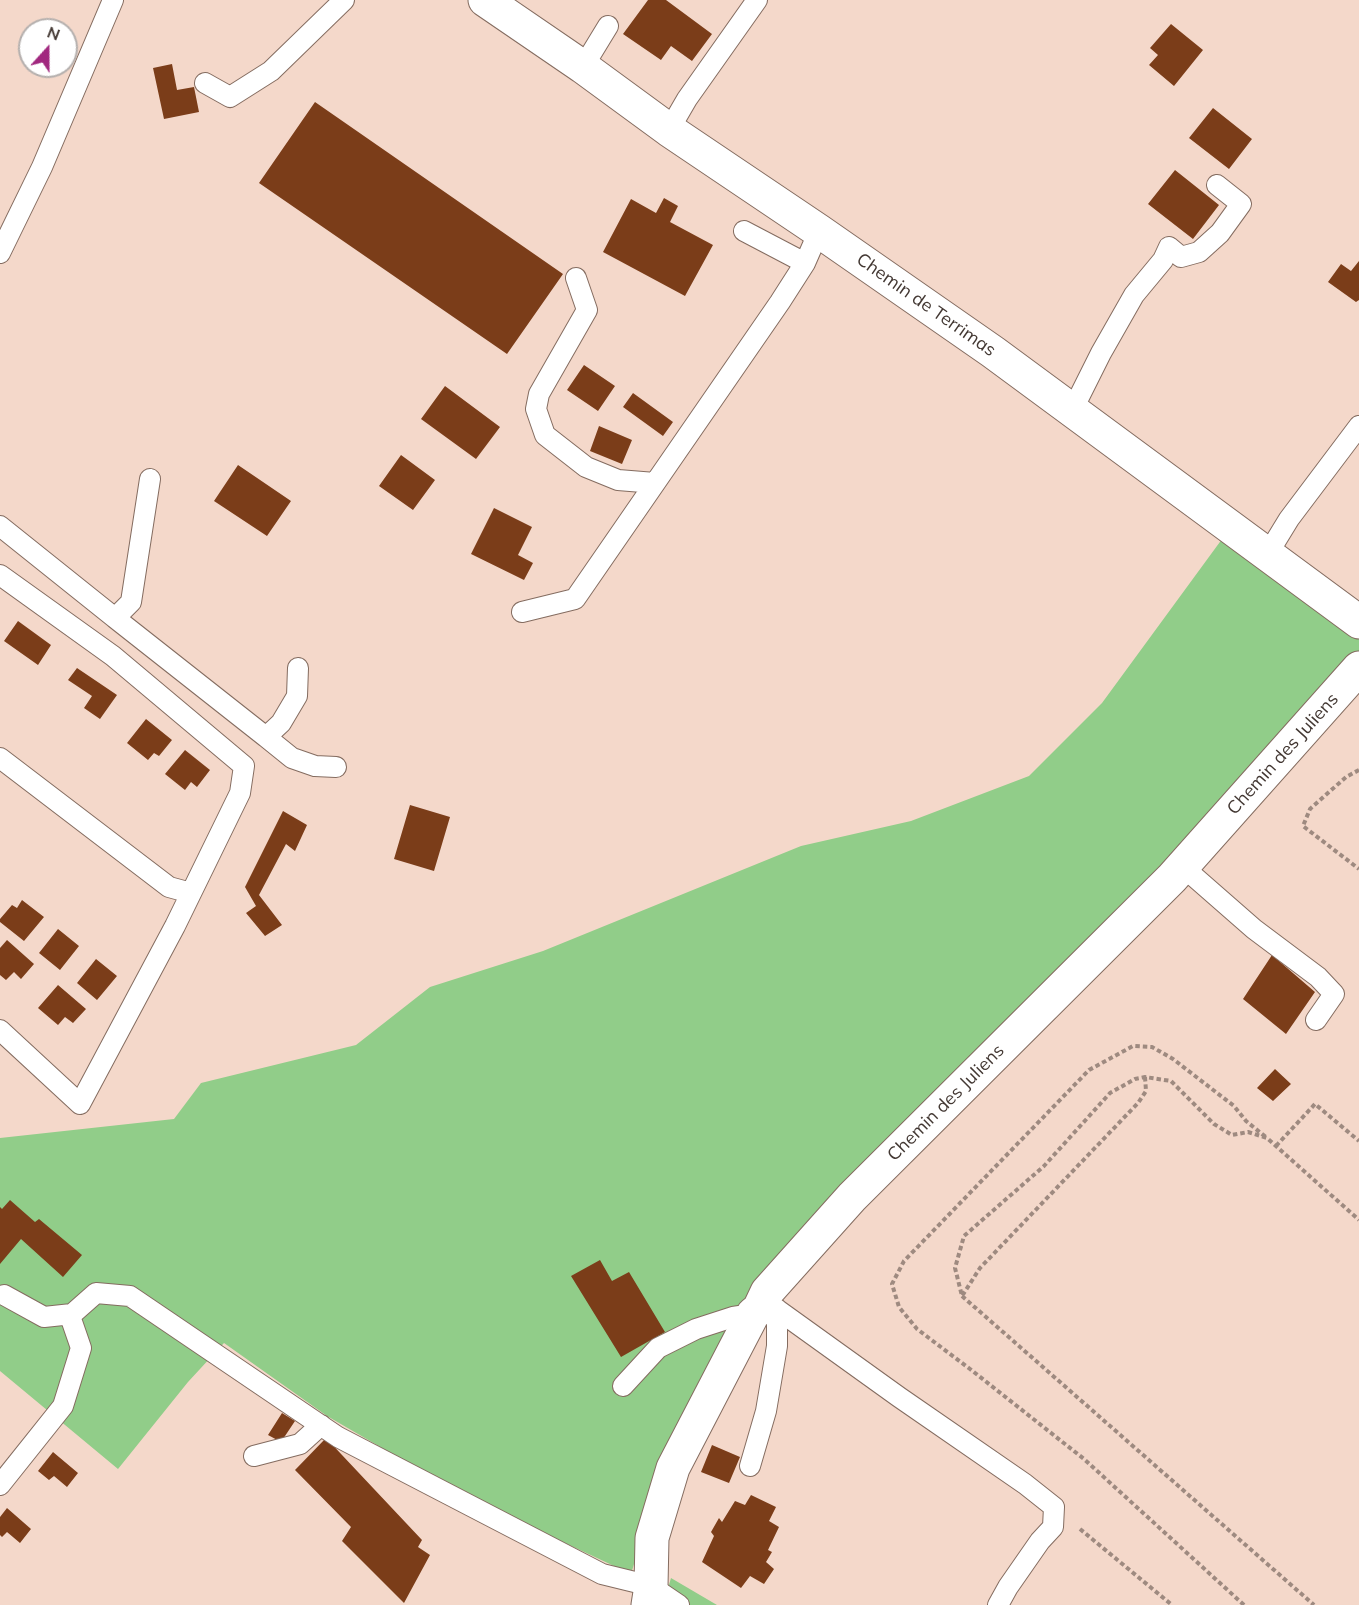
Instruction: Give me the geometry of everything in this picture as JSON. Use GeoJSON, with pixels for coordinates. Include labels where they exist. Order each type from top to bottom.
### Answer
{"type":"FeatureCollection","features":[{"type":"Feature","properties":{"kind":"street","name":"Chemin de Terrimas"},"geometry":{"type":"LineString","coordinates":[[484,0],[993,352],[1359,622]]}},
{"type":"Feature","properties":{"kind":"street","name":"Chemin des Juliens"},"geometry":{"type":"LineString","coordinates":[[650,1595],[652,1538],[673,1468],[765,1308],[767,1292],[852,1197],[1182,866],[1359,668]]}},
{"type":"Feature","properties":{"kind":"lane"},"geometry":{"type":"LineString","coordinates":[[0,253],[42,167],[113,0]]}},
{"type":"Feature","properties":{"kind":"lane"},"geometry":{"type":"LineString","coordinates":[[206,83],[230,97],[271,71],[345,0]]}},
{"type":"Feature","properties":{"kind":"lane"},"geometry":{"type":"LineString","coordinates":[[669,130],[687,99],[757,0]]}},
{"type":"Feature","properties":{"kind":"lane"},"geometry":{"type":"LineString","coordinates":[[583,67],[608,26]]}},
{"type":"Feature","properties":{"kind":"lane"},"geometry":{"type":"LineString","coordinates":[[1072,411],[1134,295],[1163,260],[1169,247],[1181,257],[1199,252],[1220,233],[1241,204],[1217,185]]}},
{"type":"Feature","properties":{"kind":"lane"},"geometry":{"type":"LineString","coordinates":[[744,231],[805,263]]}},
{"type":"Feature","properties":{"kind":"lane"},"geometry":{"type":"LineString","coordinates":[[522,612],[575,599],[780,302],[805,263],[819,231]]}},
{"type":"Feature","properties":{"kind":"lane"},"geometry":{"type":"LineString","coordinates":[[576,278],[587,310],[539,394],[536,409],[545,435],[586,467],[618,480],[655,483]]}},
{"type":"Feature","properties":{"kind":"lane"},"geometry":{"type":"LineString","coordinates":[[1267,555],[1289,519],[1359,426]]}},
{"type":"Feature","properties":{"kind":"lane"},"geometry":{"type":"LineString","coordinates":[[115,618],[131,602],[150,479]]}},
{"type":"Feature","properties":{"kind":"lane"},"geometry":{"type":"LineString","coordinates":[[0,526],[292,758],[315,766],[336,767]]}},
{"type":"Feature","properties":{"kind":"lane"},"geometry":{"type":"LineString","coordinates":[[0,575],[113,656],[244,766],[240,793],[80,1104],[0,1030]]}},
{"type":"Feature","properties":{"kind":"lane"},"geometry":{"type":"LineString","coordinates":[[266,737],[281,723],[297,696],[298,668]]}},
{"type":"Feature","properties":{"kind":"lane"},"geometry":{"type":"LineString","coordinates":[[0,758],[169,886],[190,893]]}},
{"type":"Feature","properties":{"kind":"lane"},"geometry":{"type":"LineString","coordinates":[[1182,866],[1254,929],[1318,977],[1334,994],[1316,1020]]}},
{"type":"Feature","properties":{"kind":"lane"},"geometry":{"type":"LineString","coordinates":[[4,1295],[44,1317],[72,1314],[96,1293],[130,1296],[338,1437],[602,1574],[679,1605]]}},
{"type":"Feature","properties":{"kind":"lane"},"geometry":{"type":"LineString","coordinates":[[750,1466],[766,1411],[777,1346],[765,1308]]}},
{"type":"Feature","properties":{"kind":"lane"},"geometry":{"type":"LineString","coordinates":[[622,1386],[658,1348],[696,1329],[765,1308],[1025,1484],[1054,1508],[1053,1527],[1034,1550],[998,1605]]}},
{"type":"Feature","properties":{"kind":"lane"},"geometry":{"type":"LineString","coordinates":[[0,1485],[63,1406],[81,1348],[70,1316],[72,1314]]}},
{"type":"Feature","properties":{"kind":"lane"},"geometry":{"type":"LineString","coordinates":[[255,1456],[300,1444],[321,1425]]}},
{"type":"Feature","properties":{"kind":"path"},"geometry":{"type":"LineString","coordinates":[[1359,770],[1346,777],[1310,809],[1303,826],[1359,869]]}},
{"type":"Feature","properties":{"kind":"path"},"geometry":{"type":"LineString","coordinates":[[1244,1605],[1084,1459],[917,1329],[899,1306],[892,1284],[904,1261],[1089,1070],[1133,1046],[1152,1047],[1173,1059],[1234,1106],[1246,1120],[1359,1220]]}},
{"type":"Feature","properties":{"kind":"path"},"geometry":{"type":"LineString","coordinates":[[1267,1138],[1248,1132],[1232,1135],[1214,1124],[1171,1081],[1145,1077],[1135,1079],[1110,1093],[1044,1166],[964,1236],[955,1268],[962,1296],[1314,1605]]}},
{"type":"Feature","properties":{"kind":"path"},"geometry":{"type":"LineString","coordinates":[[962,1296],[981,1268],[1138,1103],[1146,1091],[1145,1077]]}},
{"type":"Feature","properties":{"kind":"path"},"geometry":{"type":"LineString","coordinates":[[1276,1146],[1315,1104],[1359,1142]]}},
{"type":"Feature","properties":{"kind":"path"},"geometry":{"type":"LineString","coordinates":[[1054,1508],[1172,1605]]}},
{"type":"Feature","properties":{"kind":"green space"},"geometry":{"type":"Polygon","coordinates":[[[1225,535],[1359,635],[1359,659],[1164,867],[803,1233],[666,1458],[631,1574],[463,1495],[327,1416],[224,1343],[188,1382],[118,1469],[0,1371],[0,1138],[174,1119],[201,1083],[356,1045],[430,987],[543,951],[801,846],[911,821],[1029,776],[1102,703],[1225,535]]]}},
{"type":"Feature","properties":{"kind":"green space"},"geometry":{"type":"Polygon","coordinates":[[[671,1578],[717,1605],[663,1605],[671,1578]]]}},
{"type":"Feature","properties":{"kind":"building"},"geometry":{"type":"Polygon","coordinates":[[[648,0],[666,0],[712,34],[692,61],[671,46],[661,60],[623,34],[648,0]]]}},
{"type":"Feature","properties":{"kind":"building"},"geometry":{"type":"Polygon","coordinates":[[[1171,24],[1203,50],[1174,86],[1149,65],[1158,55],[1150,48],[1171,24]]]}},
{"type":"Feature","properties":{"kind":"building"},"geometry":{"type":"Polygon","coordinates":[[[172,64],[177,90],[194,87],[199,112],[164,119],[153,68],[172,64]]]}},
{"type":"Feature","properties":{"kind":"building"},"geometry":{"type":"Polygon","coordinates":[[[315,102],[563,274],[507,354],[259,183],[315,102]]]}},
{"type":"Feature","properties":{"kind":"building"},"geometry":{"type":"Polygon","coordinates":[[[1213,108],[1252,139],[1229,169],[1189,138],[1213,108]]]}},
{"type":"Feature","properties":{"kind":"building"},"geometry":{"type":"Polygon","coordinates":[[[1175,170],[1219,205],[1193,239],[1148,204],[1175,170]]]}},
{"type":"Feature","properties":{"kind":"building"},"geometry":{"type":"Polygon","coordinates":[[[664,198],[678,206],[670,222],[713,245],[685,296],[603,252],[631,199],[656,213],[664,198]]]}},
{"type":"Feature","properties":{"kind":"building"},"geometry":{"type":"Polygon","coordinates":[[[1359,261],[1359,300],[1356,302],[1328,282],[1341,264],[1351,271],[1359,261]]]}},
{"type":"Feature","properties":{"kind":"building"},"geometry":{"type":"Polygon","coordinates":[[[584,365],[615,386],[598,411],[567,390],[584,365]]]}},
{"type":"Feature","properties":{"kind":"building"},"geometry":{"type":"Polygon","coordinates":[[[445,386],[500,427],[476,459],[421,419],[445,386]]]}},
{"type":"Feature","properties":{"kind":"building"},"geometry":{"type":"Polygon","coordinates":[[[633,393],[673,422],[663,436],[623,407],[633,393]]]}},
{"type":"Feature","properties":{"kind":"building"},"geometry":{"type":"Polygon","coordinates":[[[599,426],[632,440],[622,464],[590,451],[599,426]]]}},
{"type":"Feature","properties":{"kind":"building"},"geometry":{"type":"Polygon","coordinates":[[[401,455],[435,480],[413,510],[379,486],[401,455]]]}},
{"type":"Feature","properties":{"kind":"building"},"geometry":{"type":"Polygon","coordinates":[[[238,465],[291,501],[267,536],[214,501],[238,465]]]}},
{"type":"Feature","properties":{"kind":"building"},"geometry":{"type":"Polygon","coordinates":[[[494,508],[532,527],[518,555],[533,563],[524,580],[471,554],[494,508]]]}},
{"type":"Feature","properties":{"kind":"building"},"geometry":{"type":"Polygon","coordinates":[[[18,621],[51,645],[38,665],[4,641],[18,621]]]}},
{"type":"Feature","properties":{"kind":"building"},"geometry":{"type":"Polygon","coordinates":[[[77,668],[117,695],[100,719],[84,708],[92,696],[68,680],[77,668]]]}},
{"type":"Feature","properties":{"kind":"building"},"geometry":{"type":"Polygon","coordinates":[[[146,719],[172,740],[159,756],[154,753],[148,760],[127,743],[146,719]]]}},
{"type":"Feature","properties":{"kind":"building"},"geometry":{"type":"Polygon","coordinates":[[[185,750],[210,770],[197,787],[191,782],[185,790],[165,774],[185,750]]]}},
{"type":"Feature","properties":{"kind":"building"},"geometry":{"type":"Polygon","coordinates":[[[410,805],[450,817],[434,871],[394,859],[410,805]]]}},
{"type":"Feature","properties":{"kind":"building"},"geometry":{"type":"Polygon","coordinates":[[[283,811],[307,825],[295,851],[286,844],[259,895],[282,925],[265,936],[246,913],[256,906],[245,887],[283,811]]]}},
{"type":"Feature","properties":{"kind":"building"},"geometry":{"type":"Polygon","coordinates":[[[22,900],[44,917],[24,941],[0,922],[12,905],[17,908],[22,900]]]}},
{"type":"Feature","properties":{"kind":"building"},"geometry":{"type":"Polygon","coordinates":[[[58,929],[79,946],[60,970],[39,953],[58,929]]]}},
{"type":"Feature","properties":{"kind":"building"},"geometry":{"type":"Polygon","coordinates":[[[7,940],[34,964],[21,979],[14,972],[6,980],[0,975],[0,948],[7,940]]]}},
{"type":"Feature","properties":{"kind":"building"},"geometry":{"type":"Polygon","coordinates":[[[1272,955],[1315,992],[1286,1034],[1243,999],[1272,955]]]}},
{"type":"Feature","properties":{"kind":"building"},"geometry":{"type":"Polygon","coordinates":[[[96,959],[117,976],[97,1000],[77,983],[96,959]]]}},
{"type":"Feature","properties":{"kind":"building"},"geometry":{"type":"Polygon","coordinates":[[[58,985],[86,1009],[73,1023],[65,1017],[58,1025],[38,1008],[58,985]]]}},
{"type":"Feature","properties":{"kind":"building"},"geometry":{"type":"Polygon","coordinates":[[[1275,1069],[1291,1084],[1273,1101],[1257,1088],[1275,1069]]]}},
{"type":"Feature","properties":{"kind":"building"},"geometry":{"type":"Polygon","coordinates":[[[10,1200],[35,1222],[39,1219],[82,1255],[63,1277],[21,1239],[0,1264],[0,1207],[2,1209],[10,1200]]]}},
{"type":"Feature","properties":{"kind":"building"},"geometry":{"type":"Polygon","coordinates":[[[600,1260],[612,1281],[629,1272],[665,1332],[621,1357],[571,1276],[600,1260]]]}},
{"type":"Feature","properties":{"kind":"building"},"geometry":{"type":"Polygon","coordinates":[[[282,1413],[295,1421],[281,1442],[268,1435],[282,1413]]]}},
{"type":"Feature","properties":{"kind":"building"},"geometry":{"type":"Polygon","coordinates":[[[326,1438],[422,1540],[418,1547],[430,1555],[404,1603],[342,1541],[351,1527],[295,1470],[326,1438]]]}},
{"type":"Feature","properties":{"kind":"building"},"geometry":{"type":"Polygon","coordinates":[[[712,1445],[740,1457],[729,1483],[701,1472],[712,1445]]]}},
{"type":"Feature","properties":{"kind":"building"},"geometry":{"type":"Polygon","coordinates":[[[53,1452],[78,1473],[67,1487],[54,1476],[49,1480],[38,1471],[53,1452]]]}},
{"type":"Feature","properties":{"kind":"building"},"geometry":{"type":"Polygon","coordinates":[[[751,1495],[776,1507],[769,1521],[779,1527],[768,1550],[772,1552],[766,1562],[774,1569],[764,1584],[750,1576],[741,1588],[702,1562],[714,1536],[711,1532],[719,1518],[722,1522],[735,1501],[745,1505],[751,1495]]]}},
{"type":"Feature","properties":{"kind":"building"},"geometry":{"type":"Polygon","coordinates":[[[7,1508],[31,1529],[20,1543],[7,1532],[2,1537],[0,1535],[0,1517],[7,1508]]]}}]}
